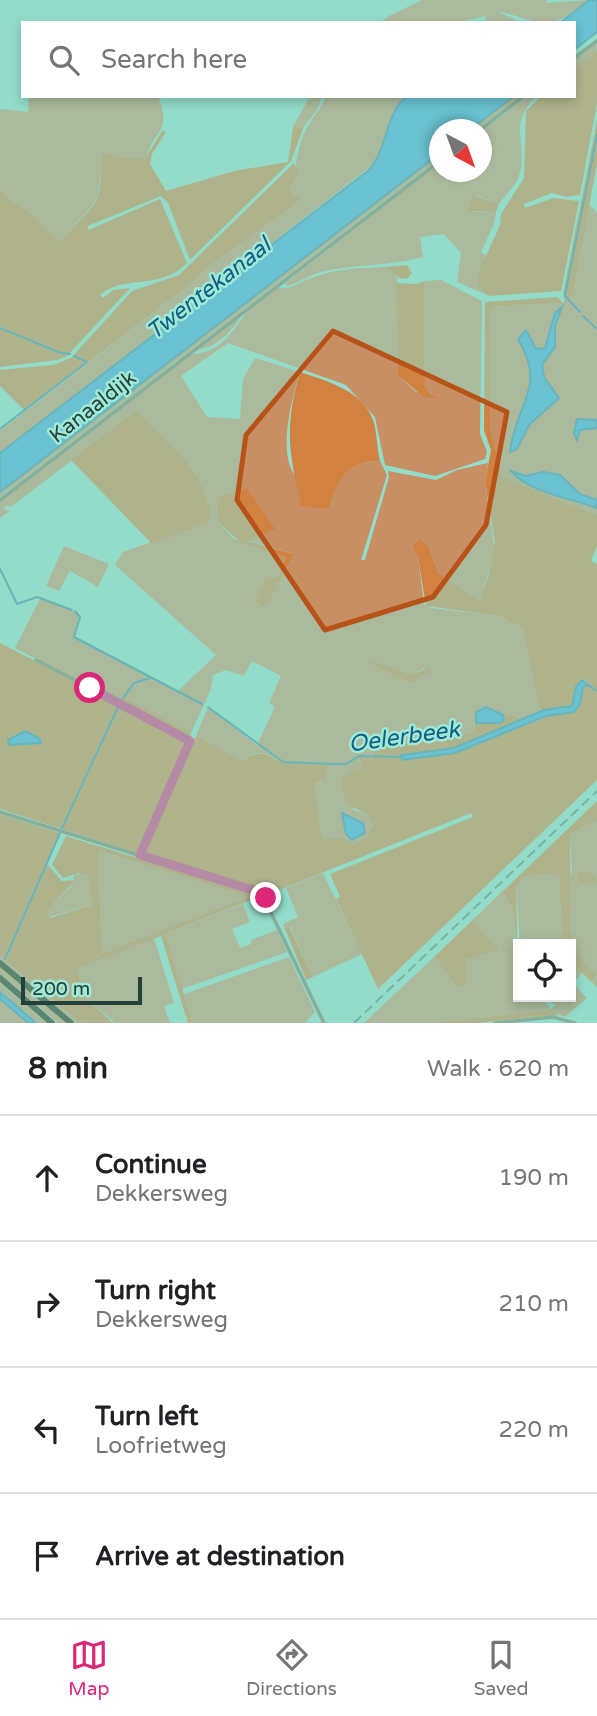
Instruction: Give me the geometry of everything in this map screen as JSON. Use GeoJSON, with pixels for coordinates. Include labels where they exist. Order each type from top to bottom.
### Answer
{"type":"FeatureCollection","features":[{"type":"Feature","properties":{"kind":"highway"},"geometry":{"type":"LineString","coordinates":[[0,963],[71,1023]]}},
{"type":"Feature","properties":{"kind":"highway"},"geometry":{"type":"LineString","coordinates":[[0,978],[52,1023]]}},
{"type":"Feature","properties":{"kind":"street"},"geometry":{"type":"LineString","coordinates":[[576,57],[597,41]]}},
{"type":"Feature","properties":{"kind":"street"},"geometry":{"type":"LineString","coordinates":[[492,121],[521,98]]}},
{"type":"Feature","properties":{"kind":"street","name":"Kanaaldijk"},"geometry":{"type":"LineString","coordinates":[[0,500],[429,169]]}},
{"type":"Feature","properties":{"kind":"street"},"geometry":{"type":"LineString","coordinates":[[36,660],[190,741],[140,855]]}},
{"type":"Feature","properties":{"kind":"street"},"geometry":{"type":"LineString","coordinates":[[0,812],[264,895],[324,1023]]}},
{"type":"Feature","properties":{"kind":"street"},"geometry":{"type":"LineString","coordinates":[[495,1023],[553,1017],[575,1023]]}},
{"type":"Feature","properties":{"kind":"highlighted area"},"geometry":{"type":"Polygon","coordinates":[[[333,331],[507,412],[486,525],[433,597],[325,630],[237,500],[246,435],[333,331]]]}},
{"type":"Feature","properties":{"kind":"shaded area"},"geometry":{"type":"Polygon","coordinates":[[[422,0],[548,0],[545,3],[589,0],[556,21],[532,21],[497,11],[518,21],[486,21],[485,16],[464,21],[383,21],[422,0]]]}},
{"type":"Feature","properties":{"kind":"shaded area"},"geometry":{"type":"Polygon","coordinates":[[[596,43],[597,51],[576,67],[576,58],[596,43]]]}},
{"type":"Feature","properties":{"kind":"shaded area"},"geometry":{"type":"Polygon","coordinates":[[[597,51],[597,103],[580,195],[566,197],[552,193],[524,204],[525,208],[553,198],[579,201],[561,291],[489,296],[478,286],[480,269],[500,225],[501,214],[524,178],[526,111],[539,98],[576,98],[576,67],[597,51]]]}},
{"type":"Feature","properties":{"kind":"shaded area"},"geometry":{"type":"Polygon","coordinates":[[[29,98],[159,98],[163,124],[146,159],[125,159],[101,151],[100,186],[97,196],[87,212],[59,243],[29,211],[9,199],[0,188],[0,109],[28,112],[29,98]]]}},
{"type":"Feature","properties":{"kind":"shaded area"},"geometry":{"type":"Polygon","coordinates":[[[309,98],[321,98],[316,112],[304,126],[293,127],[309,98]]]}},
{"type":"Feature","properties":{"kind":"shaded area"},"geometry":{"type":"Polygon","coordinates":[[[325,98],[406,98],[396,111],[374,164],[0,453],[0,431],[196,280],[207,268],[302,198],[290,188],[302,137],[325,98]]]}},
{"type":"Feature","properties":{"kind":"shaded area"},"geometry":{"type":"Polygon","coordinates":[[[511,98],[518,98],[491,119],[485,119],[511,98]]]}},
{"type":"Feature","properties":{"kind":"shaded area"},"geometry":{"type":"Polygon","coordinates":[[[524,98],[535,98],[528,106],[520,125],[521,164],[513,187],[499,204],[475,195],[473,212],[496,212],[494,224],[481,252],[486,255],[478,286],[489,296],[457,282],[461,253],[444,234],[420,237],[423,257],[325,271],[289,286],[284,284],[429,171],[429,182],[492,182],[492,123],[524,98]]]}},
{"type":"Feature","properties":{"kind":"shaded area"},"geometry":{"type":"Polygon","coordinates":[[[597,121],[597,163],[573,292],[566,302],[563,294],[597,121]]]}},
{"type":"Feature","properties":{"kind":"shaded area"},"geometry":{"type":"Polygon","coordinates":[[[304,126],[291,161],[190,260],[168,203],[161,196],[88,226],[88,230],[160,199],[187,263],[165,277],[120,285],[100,295],[103,298],[113,290],[130,288],[67,356],[57,360],[0,367],[0,188],[9,199],[29,211],[59,242],[94,204],[98,196],[101,151],[125,159],[145,159],[162,131],[166,132],[152,154],[150,164],[166,191],[234,171],[288,162],[293,127],[304,126]]]}},
{"type":"Feature","properties":{"kind":"shaded area"},"geometry":{"type":"Polygon","coordinates":[[[429,162],[429,167],[0,497],[0,492],[429,162]]]}},
{"type":"Feature","properties":{"kind":"shaded area"},"geometry":{"type":"Polygon","coordinates":[[[294,163],[298,173],[290,188],[294,194],[303,198],[207,268],[196,280],[25,411],[0,386],[0,370],[53,365],[71,358],[132,291],[179,275],[294,163]]]}},
{"type":"Feature","properties":{"kind":"shaded area"},"geometry":{"type":"Polygon","coordinates":[[[472,195],[499,204],[496,212],[468,211],[472,195]]]}},
{"type":"Feature","properties":{"kind":"shaded area"},"geometry":{"type":"Polygon","coordinates":[[[586,201],[597,213],[597,515],[503,477],[490,429],[491,307],[563,303],[567,296],[586,201]]]}},
{"type":"Feature","properties":{"kind":"shaded area"},"geometry":{"type":"Polygon","coordinates":[[[407,265],[412,273],[407,279],[399,278],[385,267],[407,265]]]}},
{"type":"Feature","properties":{"kind":"shaded area"},"geometry":{"type":"Polygon","coordinates":[[[385,267],[397,277],[398,375],[416,392],[432,394],[425,390],[424,281],[441,280],[482,301],[480,434],[487,452],[485,459],[435,476],[385,465],[375,417],[346,385],[228,343],[181,376],[207,417],[240,419],[243,379],[255,358],[300,372],[290,409],[287,438],[289,464],[297,479],[329,509],[340,481],[359,464],[380,461],[387,475],[361,560],[365,560],[389,477],[388,471],[436,480],[457,470],[488,463],[485,481],[495,551],[479,602],[438,573],[429,546],[421,538],[412,546],[418,557],[424,604],[431,608],[500,616],[522,628],[540,712],[521,720],[513,715],[504,717],[479,710],[473,731],[427,744],[410,734],[388,735],[362,767],[353,810],[367,814],[373,827],[367,838],[353,845],[346,840],[322,839],[315,784],[323,782],[326,764],[286,762],[261,753],[243,760],[196,736],[208,707],[257,745],[275,707],[269,703],[281,676],[252,661],[244,676],[226,670],[213,675],[211,689],[191,733],[123,698],[120,702],[15,648],[41,597],[79,614],[74,637],[178,691],[216,655],[115,565],[123,552],[211,521],[204,488],[185,460],[161,435],[136,411],[11,507],[7,505],[4,509],[10,511],[0,518],[0,501],[191,354],[218,346],[254,305],[278,287],[290,287],[337,271],[385,267]],[[216,499],[218,522],[234,539],[286,557],[278,577],[258,603],[266,606],[294,554],[247,540],[216,499]],[[371,661],[410,683],[425,668],[413,674],[371,661]]]}},
{"type":"Feature","properties":{"kind":"shaded area"},"geometry":{"type":"Polygon","coordinates":[[[424,281],[425,389],[437,399],[422,396],[398,375],[396,283],[417,284],[424,281]]]}},
{"type":"Feature","properties":{"kind":"shaded area"},"geometry":{"type":"Polygon","coordinates":[[[557,297],[563,303],[491,307],[490,429],[503,477],[597,515],[597,546],[591,561],[597,564],[597,780],[378,989],[336,899],[340,897],[330,874],[473,817],[471,813],[267,895],[144,852],[196,736],[243,760],[261,753],[286,762],[327,764],[326,780],[315,784],[322,839],[346,839],[353,845],[367,838],[373,826],[367,814],[347,802],[341,777],[362,767],[359,756],[373,756],[373,741],[401,734],[415,736],[428,744],[473,731],[476,723],[504,720],[504,717],[513,715],[521,720],[454,748],[401,755],[402,760],[455,753],[546,716],[574,711],[580,704],[583,687],[587,685],[592,688],[585,680],[578,684],[572,706],[540,712],[522,628],[500,616],[426,606],[418,557],[412,546],[421,538],[429,546],[438,573],[479,601],[489,574],[495,542],[485,481],[491,450],[484,430],[485,302],[557,297]]]}},
{"type":"Feature","properties":{"kind":"shaded area"},"geometry":{"type":"Polygon","coordinates":[[[242,314],[223,338],[210,346],[195,350],[242,314]]]}},
{"type":"Feature","properties":{"kind":"shaded area"},"geometry":{"type":"Polygon","coordinates":[[[300,372],[354,395],[369,412],[374,423],[380,461],[359,464],[345,474],[329,509],[301,506],[290,439],[292,409],[300,372]]]}},
{"type":"Feature","properties":{"kind":"shaded area"},"geometry":{"type":"Polygon","coordinates":[[[136,411],[185,460],[204,488],[209,504],[211,521],[152,544],[71,460],[136,411]]]}},
{"type":"Feature","properties":{"kind":"shaded area"},"geometry":{"type":"Polygon","coordinates":[[[247,489],[275,529],[248,541],[294,554],[266,607],[254,601],[266,578],[278,577],[286,557],[241,543],[218,522],[216,498],[247,489]]]}},
{"type":"Feature","properties":{"kind":"shaded area"},"geometry":{"type":"Polygon","coordinates":[[[64,546],[109,564],[98,587],[70,571],[59,591],[46,586],[64,546]]]}},
{"type":"Feature","properties":{"kind":"shaded area"},"geometry":{"type":"Polygon","coordinates":[[[0,643],[187,739],[188,744],[139,854],[0,809],[0,643]]]}},
{"type":"Feature","properties":{"kind":"shaded area"},"geometry":{"type":"Polygon","coordinates":[[[373,661],[412,674],[430,668],[431,671],[410,683],[369,663],[373,661]]]}},
{"type":"Feature","properties":{"kind":"shaded area"},"geometry":{"type":"Polygon","coordinates":[[[123,697],[191,733],[191,736],[120,702],[123,697]]]}},
{"type":"Feature","properties":{"kind":"shaded area"},"geometry":{"type":"Polygon","coordinates":[[[597,801],[597,821],[570,834],[571,939],[562,939],[559,875],[526,876],[516,886],[517,939],[513,911],[504,894],[476,916],[597,801]]]}},
{"type":"Feature","properties":{"kind":"shaded area"},"geometry":{"type":"Polygon","coordinates":[[[0,814],[60,833],[47,864],[62,881],[76,880],[45,912],[50,918],[92,905],[88,876],[79,873],[63,878],[52,865],[66,836],[262,896],[165,934],[193,1023],[188,1023],[161,936],[77,969],[85,997],[113,1023],[81,1023],[0,955],[0,814]],[[98,850],[102,953],[249,897],[98,850]]]}},
{"type":"Feature","properties":{"kind":"shaded area"},"geometry":{"type":"Polygon","coordinates":[[[597,821],[597,987],[591,982],[595,976],[576,954],[576,939],[571,939],[570,834],[597,821]]]}},
{"type":"Feature","properties":{"kind":"shaded area"},"geometry":{"type":"Polygon","coordinates":[[[98,850],[251,897],[102,953],[98,850]]]}},
{"type":"Feature","properties":{"kind":"shaded area"},"geometry":{"type":"Polygon","coordinates":[[[579,871],[590,873],[597,881],[591,884],[580,882],[576,876],[579,871]]]}},
{"type":"Feature","properties":{"kind":"shaded area"},"geometry":{"type":"Polygon","coordinates":[[[83,873],[90,878],[92,905],[49,917],[44,912],[72,886],[74,875],[83,873]]]}},
{"type":"Feature","properties":{"kind":"shaded area"},"geometry":{"type":"Polygon","coordinates":[[[323,873],[362,954],[313,977],[290,926],[285,928],[283,924],[298,917],[286,888],[323,873]]]}},
{"type":"Feature","properties":{"kind":"shaded area"},"geometry":{"type":"Polygon","coordinates":[[[559,875],[562,939],[520,939],[516,886],[526,876],[559,875]]]}},
{"type":"Feature","properties":{"kind":"shaded area"},"geometry":{"type":"Polygon","coordinates":[[[504,894],[513,911],[513,1002],[545,1002],[551,1009],[555,1005],[552,1002],[576,1002],[576,986],[587,998],[565,1017],[551,1010],[429,1023],[364,1023],[434,957],[455,985],[465,960],[500,951],[472,920],[504,894]]]}},
{"type":"Feature","properties":{"kind":"shaded area"},"geometry":{"type":"Polygon","coordinates":[[[243,904],[250,922],[232,929],[240,948],[251,944],[251,940],[277,930],[287,952],[182,989],[165,934],[243,904]]]}},
{"type":"Feature","properties":{"kind":"shaded area"},"geometry":{"type":"Polygon","coordinates":[[[472,920],[500,951],[465,960],[467,985],[455,985],[434,957],[472,920]]]}},
{"type":"Feature","properties":{"kind":"shaded area"},"geometry":{"type":"Polygon","coordinates":[[[283,924],[285,928],[289,926],[313,977],[306,980],[283,924]]]}},
{"type":"Feature","properties":{"kind":"shaded area"},"geometry":{"type":"Polygon","coordinates":[[[154,938],[174,1003],[164,1006],[170,1023],[115,1023],[85,997],[77,969],[154,938]]]}},
{"type":"Feature","properties":{"kind":"shaded area"},"geometry":{"type":"Polygon","coordinates":[[[576,953],[596,974],[591,982],[576,966],[576,953]]]}},
{"type":"Feature","properties":{"kind":"shaded area"},"geometry":{"type":"Polygon","coordinates":[[[0,954],[81,1023],[76,1023],[0,959],[0,954]]]}},
{"type":"Feature","properties":{"kind":"shaded area"},"geometry":{"type":"Polygon","coordinates":[[[289,957],[315,1012],[305,1023],[193,1023],[184,994],[289,957]]]}},
{"type":"Feature","properties":{"kind":"shaded area"},"geometry":{"type":"Polygon","coordinates":[[[0,966],[67,1023],[58,1023],[0,974],[0,966]]]}},
{"type":"Feature","properties":{"kind":"shaded area"},"geometry":{"type":"Polygon","coordinates":[[[576,966],[582,973],[576,980],[576,966]]]}},
{"type":"Feature","properties":{"kind":"shaded area"},"geometry":{"type":"Polygon","coordinates":[[[0,983],[47,1023],[36,1023],[0,992],[0,983]]]}},
{"type":"Feature","properties":{"kind":"shaded area"},"geometry":{"type":"Polygon","coordinates":[[[0,999],[28,1023],[0,1023],[0,999]]]}},
{"type":"Feature","properties":{"kind":"shaded area"},"geometry":{"type":"Polygon","coordinates":[[[551,1010],[559,1015],[476,1023],[429,1023],[551,1010]]]}},
{"type":"Feature","properties":{"kind":"water"},"geometry":{"type":"Polygon","coordinates":[[[589,0],[597,0],[597,32],[576,48],[576,21],[563,21],[589,0]]]}},
{"type":"Feature","properties":{"kind":"water"},"geometry":{"type":"Polygon","coordinates":[[[405,98],[511,98],[484,119],[429,119],[429,162],[0,492],[0,453],[369,170],[380,152],[394,112],[405,98]]]}},
{"type":"Feature","properties":{"kind":"water"},"geometry":{"type":"Polygon","coordinates":[[[562,307],[555,326],[555,347],[542,365],[544,377],[559,398],[529,425],[517,449],[510,452],[530,384],[526,356],[518,339],[526,330],[536,349],[545,348],[555,313],[562,307]]]}},
{"type":"Feature","properties":{"kind":"water"},"geometry":{"type":"Polygon","coordinates":[[[577,419],[597,420],[597,428],[580,430],[577,440],[574,433],[577,419]]]}},
{"type":"Feature","properties":{"kind":"water"},"geometry":{"type":"Polygon","coordinates":[[[511,471],[525,476],[543,472],[560,475],[580,494],[597,500],[597,508],[539,490],[511,471]]]}},
{"type":"Feature","properties":{"kind":"water"},"geometry":{"type":"Polygon","coordinates":[[[582,680],[597,691],[587,685],[583,687],[580,704],[574,712],[546,716],[455,753],[402,760],[401,755],[454,748],[544,710],[572,706],[576,687],[582,680]]]}},
{"type":"Feature","properties":{"kind":"water"},"geometry":{"type":"Polygon","coordinates":[[[486,707],[503,715],[504,720],[500,723],[476,723],[476,712],[486,707]]]}},
{"type":"Feature","properties":{"kind":"water"},"geometry":{"type":"Polygon","coordinates":[[[25,731],[39,738],[41,743],[9,745],[8,740],[25,731]]]}},
{"type":"Feature","properties":{"kind":"water"},"geometry":{"type":"Polygon","coordinates":[[[342,813],[363,823],[365,833],[352,840],[346,834],[342,813]]]}},
{"type":"Feature","properties":{"kind":"water"},"geometry":{"type":"Polygon","coordinates":[[[0,992],[36,1023],[28,1023],[0,999],[0,992]]]}},
{"type":"Feature","properties":{"kind":"waterway"},"geometry":{"type":"LineString","coordinates":[[580,312],[565,296],[597,135]]}},
{"type":"Feature","properties":{"kind":"waterway"},"geometry":{"type":"LineString","coordinates":[[583,316],[597,329]]}},
{"type":"Feature","properties":{"kind":"waterway"},"geometry":{"type":"LineString","coordinates":[[0,328],[58,352],[70,354]]}},
{"type":"Feature","properties":{"kind":"waterway"},"geometry":{"type":"LineString","coordinates":[[0,429],[87,362],[74,356]]}},
{"type":"Feature","properties":{"kind":"waterway","name":"Oelerbeek"},"geometry":{"type":"LineString","coordinates":[[0,569],[17,604],[37,597],[72,610]]}},
{"type":"Feature","properties":{"kind":"waterway","name":"Oelerbeek"},"geometry":{"type":"LineString","coordinates":[[75,611],[80,617],[74,637],[202,704]]}},
{"type":"Feature","properties":{"kind":"waterway"},"geometry":{"type":"LineString","coordinates":[[121,701],[134,683],[150,678]]}},
{"type":"Feature","properties":{"kind":"waterway"},"geometry":{"type":"LineString","coordinates":[[62,828],[119,705]]}},
{"type":"Feature","properties":{"kind":"waterway","name":"Oelerbeek"},"geometry":{"type":"LineString","coordinates":[[208,707],[283,762],[346,764],[359,756],[403,757]]}},
{"type":"Feature","properties":{"kind":"waterway"},"geometry":{"type":"LineString","coordinates":[[5,959],[60,833]]}},
{"type":"Feature","properties":{"kind":"railway"},"geometry":{"type":"LineString","coordinates":[[354,1023],[597,791]]}},
{"type":"Feature","properties":{"kind":"route"},"geometry":{"type":"LineString","coordinates":[[90,688],[190,741],[140,855],[259,892],[266,898]]}},
{"type":"Feature","properties":{"kind":"water label","name":"Twentekanaal"},"geometry":{"type":"Point","coordinates":[209,289]}}]}
